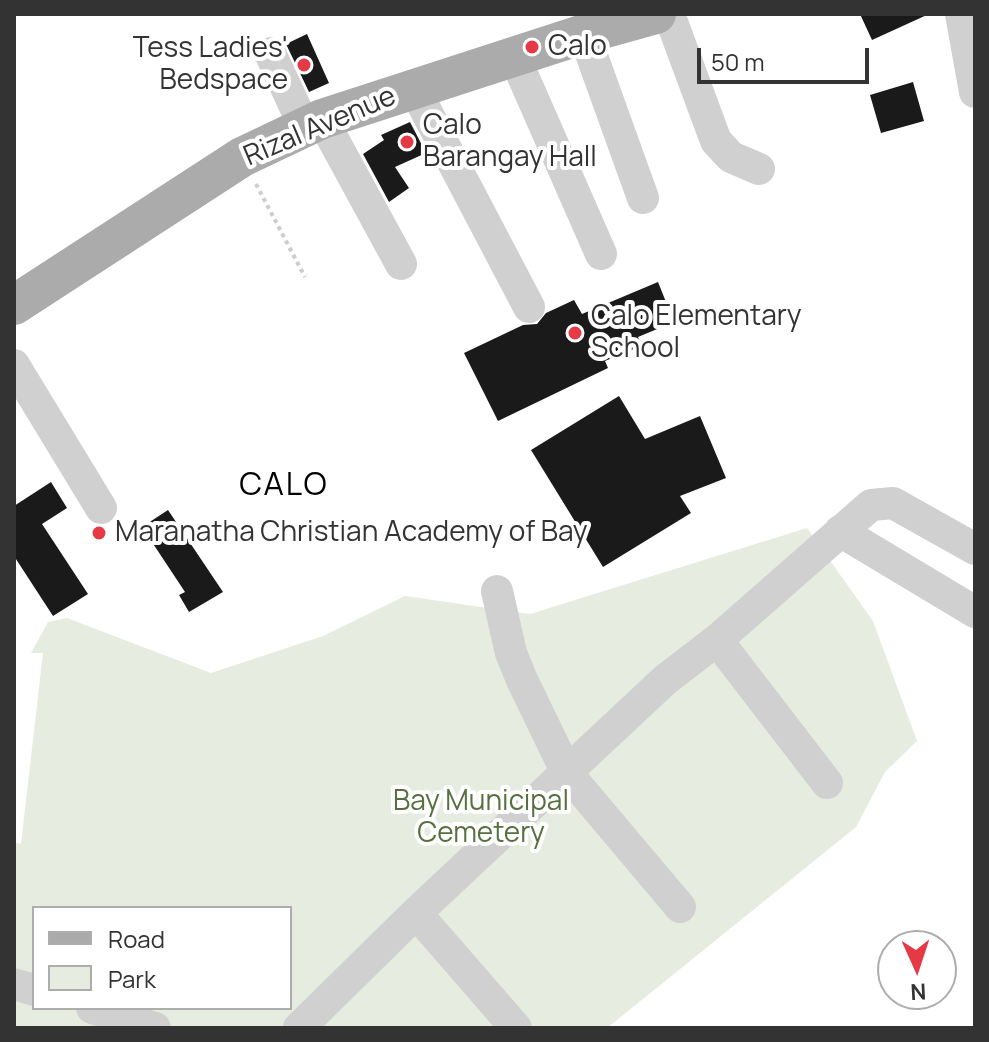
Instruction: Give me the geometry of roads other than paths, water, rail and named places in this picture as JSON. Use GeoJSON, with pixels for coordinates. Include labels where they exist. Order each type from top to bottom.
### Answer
{"type":"FeatureCollection","features":[{"type":"Feature","properties":{"kind":"main road","name":"Rizal Avenue"},"geometry":{"type":"LineString","coordinates":[[14,305],[242,157],[314,124],[414,88],[530,52],[581,24],[656,14]]}},
{"type":"Feature","properties":{"kind":"street"},"geometry":{"type":"LineString","coordinates":[[669,14],[716,141],[731,157],[759,169]]}},
{"type":"Feature","properties":{"kind":"street"},"geometry":{"type":"LineString","coordinates":[[961,14],[975,92]]}},
{"type":"Feature","properties":{"kind":"street"},"geometry":{"type":"LineString","coordinates":[[581,24],[643,198]]}},
{"type":"Feature","properties":{"kind":"street"},"geometry":{"type":"LineString","coordinates":[[530,52],[601,254]]}},
{"type":"Feature","properties":{"kind":"street"},"geometry":{"type":"LineString","coordinates":[[270,53],[360,193],[401,264]]}},
{"type":"Feature","properties":{"kind":"street"},"geometry":{"type":"LineString","coordinates":[[414,88],[529,307]]}},
{"type":"Feature","properties":{"kind":"street"},"geometry":{"type":"LineString","coordinates":[[14,365],[101,508]]}},
{"type":"Feature","properties":{"kind":"street"},"geometry":{"type":"LineString","coordinates":[[299,1028],[416,913],[665,680],[717,640],[871,505],[893,503],[975,549]]}},
{"type":"Feature","properties":{"kind":"street"},"geometry":{"type":"LineString","coordinates":[[840,531],[975,612]]}},
{"type":"Feature","properties":{"kind":"street"},"geometry":{"type":"LineString","coordinates":[[497,591],[511,653],[567,773],[680,907]]}},
{"type":"Feature","properties":{"kind":"street"},"geometry":{"type":"LineString","coordinates":[[717,640],[827,783]]}},
{"type":"Feature","properties":{"kind":"street"},"geometry":{"type":"LineString","coordinates":[[416,913],[516,1028]]}},
{"type":"Feature","properties":{"kind":"street"},"geometry":{"type":"LineString","coordinates":[[98,1010],[143,1026]]}},
{"type":"Feature","properties":{"kind":"place","name":"Calo"},"geometry":{"type":"Point","coordinates":[532,47]}},
{"type":"Feature","properties":{"kind":"place","name":"Tess Ladies' Bedspace"},"geometry":{"type":"Point","coordinates":[304,65]}},
{"type":"Feature","properties":{"kind":"place","name":"Calo Barangay Hall"},"geometry":{"type":"Point","coordinates":[407,142]}},
{"type":"Feature","properties":{"kind":"place","name":"Calo Elementary School"},"geometry":{"type":"Point","coordinates":[575,333]}},
{"type":"Feature","properties":{"kind":"place","name":"Maranatha Christian Academy of Bay"},"geometry":{"type":"Point","coordinates":[99,533]}},
{"type":"Feature","properties":{"kind":"district","name":"CALO"},"geometry":{"type":"Point","coordinates":[284,486]}},
{"type":"Feature","properties":{"kind":"park label","name":"Bay Municipal Cemetery"},"geometry":{"type":"Point","coordinates":[481,818]}}]}
